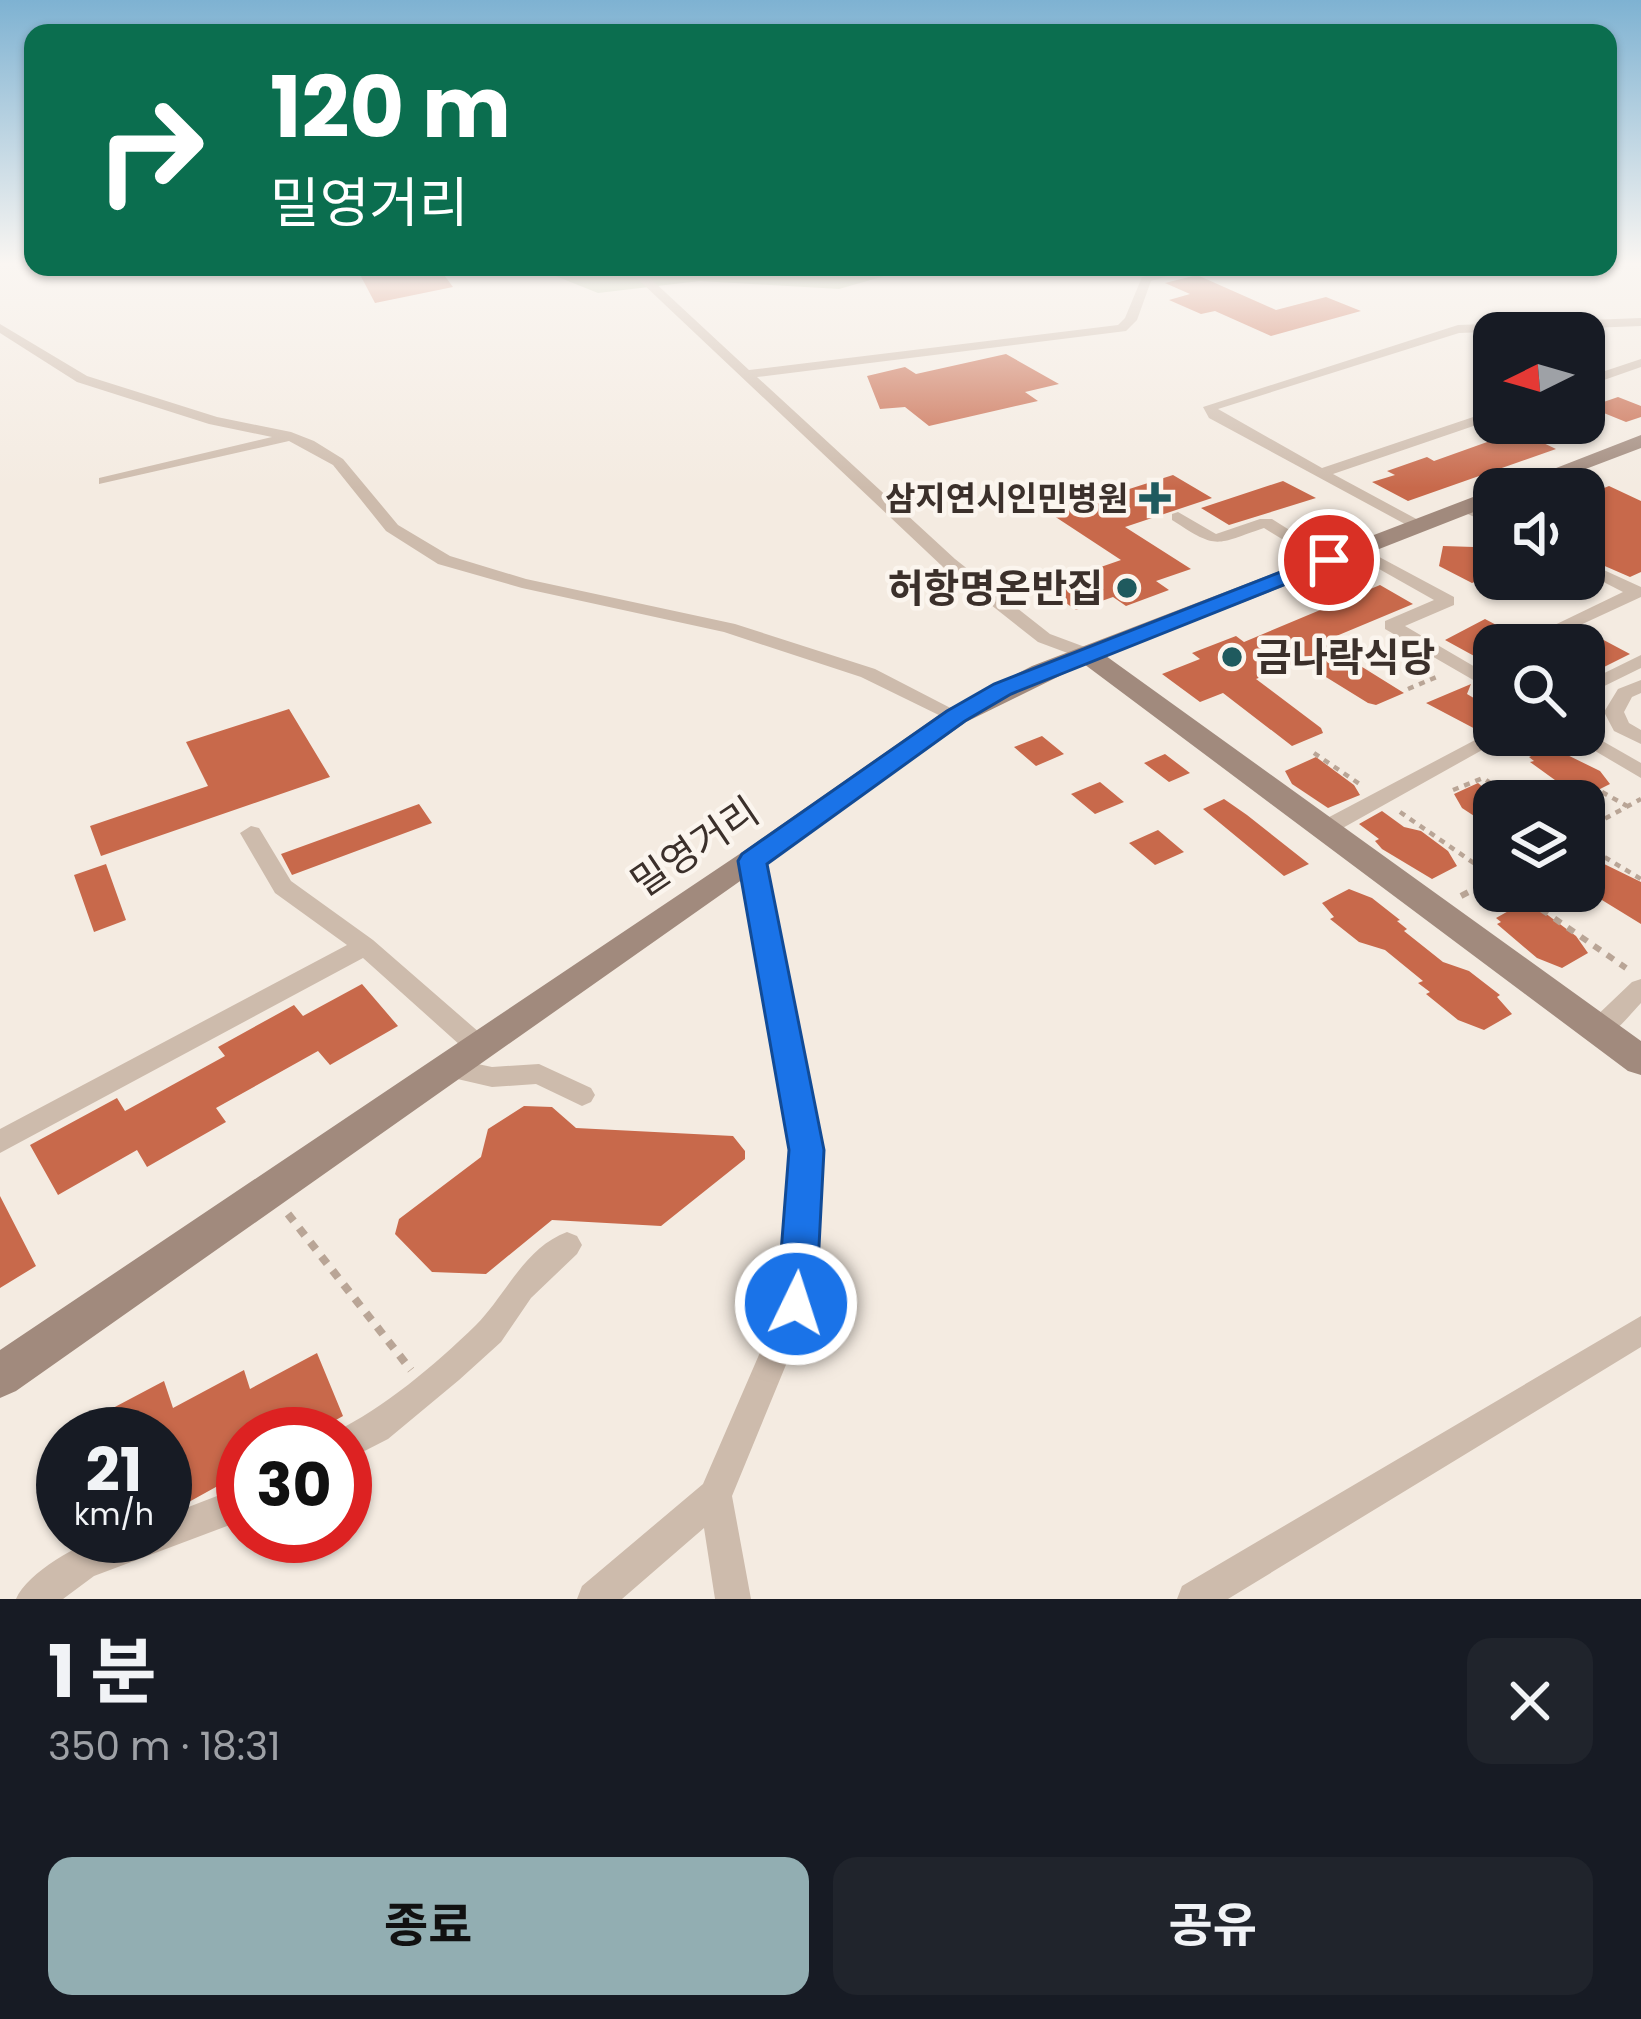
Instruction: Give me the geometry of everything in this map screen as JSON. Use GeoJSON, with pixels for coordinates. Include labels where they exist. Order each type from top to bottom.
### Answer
{"type":"FeatureCollection","features":[{"type":"Feature","properties":{"kind":"main road"},"geometry":{"type":"LineString","coordinates":[[1569,468],[1641,441]]}},
{"type":"Feature","properties":{"kind":"main road","name":"밀영거리"},"geometry":{"type":"LineString","coordinates":[[0,1376],[956,716],[1003,689],[1473,504]]}},
{"type":"Feature","properties":{"kind":"main road"},"geometry":{"type":"LineString","coordinates":[[1087,655],[1641,1061]]}},
{"type":"Feature","properties":{"kind":"street"},"geometry":{"type":"LineString","coordinates":[[17,339],[82,379],[214,421],[290,436],[338,462],[392,528],[444,560],[522,584],[729,628],[868,673],[956,716]]}},
{"type":"Feature","properties":{"kind":"street"},"geometry":{"type":"LineString","coordinates":[[708,339],[949,563],[1044,638],[1087,655]]}},
{"type":"Feature","properties":{"kind":"street"},"geometry":{"type":"LineString","coordinates":[[746,374],[1035,339]]}},
{"type":"Feature","properties":{"kind":"street"},"geometry":{"type":"LineString","coordinates":[[1416,525],[1214,415],[1210,407],[1427,339]]}},
{"type":"Feature","properties":{"kind":"street"},"geometry":{"type":"LineString","coordinates":[[1605,376],[1641,363]]}},
{"type":"Feature","properties":{"kind":"street"},"geometry":{"type":"LineString","coordinates":[[1321,473],[1473,421]]}},
{"type":"Feature","properties":{"kind":"street"},"geometry":{"type":"LineString","coordinates":[[104,481],[290,436]]}},
{"type":"Feature","properties":{"kind":"street"},"geometry":{"type":"LineString","coordinates":[[1465,507],[1473,511]]}},
{"type":"Feature","properties":{"kind":"street"},"geometry":{"type":"LineString","coordinates":[[1178,518],[1214,540],[1266,522],[1329,560]]}},
{"type":"Feature","properties":{"kind":"street"},"geometry":{"type":"LineString","coordinates":[[1355,549],[1448,601],[1391,625],[1473,673]]}},
{"type":"Feature","properties":{"kind":"street"},"geometry":{"type":"LineString","coordinates":[[1568,624],[1637,592],[1605,576]]}},
{"type":"Feature","properties":{"kind":"street"},"geometry":{"type":"LineString","coordinates":[[1605,679],[1641,661]]}},
{"type":"Feature","properties":{"kind":"street"},"geometry":{"type":"LineString","coordinates":[[1464,668],[1473,665]]}},
{"type":"Feature","properties":{"kind":"street"},"geometry":{"type":"LineString","coordinates":[[1605,679],[1637,691]]}},
{"type":"Feature","properties":{"kind":"street"},"geometry":{"type":"LineString","coordinates":[[1637,691],[1615,705],[1615,719],[1641,738]]}},
{"type":"Feature","properties":{"kind":"street"},"geometry":{"type":"LineString","coordinates":[[1324,829],[1473,749]]}},
{"type":"Feature","properties":{"kind":"street"},"geometry":{"type":"LineString","coordinates":[[1605,751],[1641,772]]}},
{"type":"Feature","properties":{"kind":"street"},"geometry":{"type":"LineString","coordinates":[[251,833],[283,887],[365,946],[464,1058],[492,1077],[538,1073],[582,1095]]}},
{"type":"Feature","properties":{"kind":"street"},"geometry":{"type":"LineString","coordinates":[[595,1599],[715,1496],[796,1304],[807,1150],[752,861]]}},
{"type":"Feature","properties":{"kind":"street"},"geometry":{"type":"LineString","coordinates":[[0,1142],[365,946]]}},
{"type":"Feature","properties":{"kind":"street"},"geometry":{"type":"LineString","coordinates":[[1598,1030],[1641,988]]}},
{"type":"Feature","properties":{"kind":"street"},"geometry":{"type":"LineString","coordinates":[[372,1431],[490,1332],[520,1288],[567,1245]]}},
{"type":"Feature","properties":{"kind":"street"},"geometry":{"type":"LineString","coordinates":[[1196,1599],[1641,1330]]}},
{"type":"Feature","properties":{"kind":"street"},"geometry":{"type":"LineString","coordinates":[[715,1496],[733,1599]]}},
{"type":"Feature","properties":{"kind":"street"},"geometry":{"type":"LineString","coordinates":[[34,1599],[83,1563]]}},
{"type":"Feature","properties":{"kind":"path"},"geometry":{"type":"LineString","coordinates":[[1408,689],[1464,668]]}},
{"type":"Feature","properties":{"kind":"path"},"geometry":{"type":"LineString","coordinates":[[1314,753],[1473,863]]}},
{"type":"Feature","properties":{"kind":"path"},"geometry":{"type":"LineString","coordinates":[[1453,790],[1473,782]]}},
{"type":"Feature","properties":{"kind":"path"},"geometry":{"type":"LineString","coordinates":[[1605,794],[1627,806]]}},
{"type":"Feature","properties":{"kind":"path"},"geometry":{"type":"LineString","coordinates":[[1605,818],[1641,799]]}},
{"type":"Feature","properties":{"kind":"path"},"geometry":{"type":"LineString","coordinates":[[1605,857],[1641,879]]}},
{"type":"Feature","properties":{"kind":"path"},"geometry":{"type":"LineString","coordinates":[[1435,910],[1473,889]]}},
{"type":"Feature","properties":{"kind":"path"},"geometry":{"type":"LineString","coordinates":[[1545,912],[1641,978]]}},
{"type":"Feature","properties":{"kind":"path"},"geometry":{"type":"LineString","coordinates":[[270,1191],[425,1388]]}},
{"type":"Feature","properties":{"kind":"building"},"geometry":{"type":"Polygon","coordinates":[[[1006,354],[1059,384],[1025,392],[1038,401],[929,426],[905,407],[880,409],[867,376],[905,367],[916,374],[1006,354]]]}},
{"type":"Feature","properties":{"kind":"building"},"geometry":{"type":"Polygon","coordinates":[[[1618,397],[1641,406],[1641,417],[1626,422],[1605,413],[1605,401],[1618,397]]]}},
{"type":"Feature","properties":{"kind":"building"},"geometry":{"type":"Polygon","coordinates":[[[1482,444],[1545,444],[1556,449],[1502,468],[1473,468],[1473,478],[1408,501],[1372,482],[1395,475],[1387,471],[1427,457],[1434,461],[1482,444]]]}},
{"type":"Feature","properties":{"kind":"building"},"geometry":{"type":"Polygon","coordinates":[[[1173,475],[1212,498],[1125,527],[1191,569],[1156,581],[1169,590],[1126,606],[1113,597],[1076,610],[1043,587],[1121,560],[1051,514],[1173,475]]]}},
{"type":"Feature","properties":{"kind":"building"},"geometry":{"type":"Polygon","coordinates":[[[1283,481],[1316,498],[1229,525],[1201,508],[1283,481]]]}},
{"type":"Feature","properties":{"kind":"building"},"geometry":{"type":"Polygon","coordinates":[[[1605,488],[1641,501],[1641,572],[1630,577],[1605,566],[1605,488]]]}},
{"type":"Feature","properties":{"kind":"building"},"geometry":{"type":"Polygon","coordinates":[[[1443,546],[1473,547],[1473,583],[1439,566],[1443,546]]]}},
{"type":"Feature","properties":{"kind":"building"},"geometry":{"type":"Polygon","coordinates":[[[1380,585],[1413,604],[1322,642],[1404,693],[1376,705],[1368,703],[1300,661],[1256,679],[1321,728],[1323,733],[1292,746],[1223,693],[1200,702],[1162,674],[1200,659],[1192,653],[1236,636],[1244,642],[1380,585]]]}},
{"type":"Feature","properties":{"kind":"building"},"geometry":{"type":"Polygon","coordinates":[[[1473,625],[1473,655],[1445,640],[1473,625]]]}},
{"type":"Feature","properties":{"kind":"building"},"geometry":{"type":"Polygon","coordinates":[[[1605,641],[1630,654],[1605,666],[1605,641]]]}},
{"type":"Feature","properties":{"kind":"building"},"geometry":{"type":"Polygon","coordinates":[[[1471,684],[1467,694],[1473,698],[1473,728],[1426,703],[1471,684]]]}},
{"type":"Feature","properties":{"kind":"building"},"geometry":{"type":"Polygon","coordinates":[[[289,709],[330,777],[101,856],[90,826],[208,786],[186,742],[289,709]]]}},
{"type":"Feature","properties":{"kind":"building"},"geometry":{"type":"Polygon","coordinates":[[[1042,736],[1064,754],[1036,766],[1014,747],[1042,736]]]}},
{"type":"Feature","properties":{"kind":"building"},"geometry":{"type":"Polygon","coordinates":[[[1165,754],[1190,773],[1169,782],[1144,763],[1165,754]]]}},
{"type":"Feature","properties":{"kind":"building"},"geometry":{"type":"Polygon","coordinates":[[[1569,756],[1600,771],[1610,784],[1605,786],[1605,780],[1555,780],[1529,757],[1569,756]]]}},
{"type":"Feature","properties":{"kind":"building"},"geometry":{"type":"Polygon","coordinates":[[[1316,757],[1354,785],[1360,795],[1328,808],[1292,784],[1285,771],[1316,757]]]}},
{"type":"Feature","properties":{"kind":"building"},"geometry":{"type":"Polygon","coordinates":[[[1100,782],[1124,802],[1095,814],[1071,794],[1100,782]]]}},
{"type":"Feature","properties":{"kind":"building"},"geometry":{"type":"Polygon","coordinates":[[[1473,785],[1473,815],[1462,808],[1454,794],[1473,785]]]}},
{"type":"Feature","properties":{"kind":"building"},"geometry":{"type":"Polygon","coordinates":[[[1224,799],[1309,864],[1284,876],[1203,809],[1224,799]]]}},
{"type":"Feature","properties":{"kind":"building"},"geometry":{"type":"Polygon","coordinates":[[[419,804],[432,823],[292,875],[281,854],[419,804]]]}},
{"type":"Feature","properties":{"kind":"building"},"geometry":{"type":"Polygon","coordinates":[[[1382,811],[1404,827],[1421,831],[1448,851],[1457,866],[1432,879],[1382,849],[1375,841],[1379,839],[1359,824],[1382,811]]]}},
{"type":"Feature","properties":{"kind":"building"},"geometry":{"type":"Polygon","coordinates":[[[1158,830],[1184,852],[1155,865],[1129,843],[1158,830]]]}},
{"type":"Feature","properties":{"kind":"building"},"geometry":{"type":"Polygon","coordinates":[[[106,864],[126,920],[94,932],[74,875],[106,864]]]}},
{"type":"Feature","properties":{"kind":"building"},"geometry":{"type":"Polygon","coordinates":[[[1605,864],[1641,882],[1641,924],[1605,902],[1605,864]]]}},
{"type":"Feature","properties":{"kind":"building"},"geometry":{"type":"Polygon","coordinates":[[[1349,889],[1372,898],[1443,962],[1469,971],[1500,995],[1497,997],[1512,1014],[1484,1030],[1458,1020],[1426,994],[1430,992],[1418,983],[1423,981],[1385,950],[1359,942],[1330,919],[1334,917],[1322,903],[1349,889]]]}},
{"type":"Feature","properties":{"kind":"building"},"geometry":{"type":"Polygon","coordinates":[[[1507,912],[1545,913],[1576,936],[1588,953],[1562,968],[1537,958],[1496,918],[1507,912]]]}},
{"type":"Feature","properties":{"kind":"building"},"geometry":{"type":"Polygon","coordinates":[[[362,984],[398,1026],[330,1065],[318,1051],[216,1108],[226,1122],[147,1167],[137,1150],[58,1195],[30,1145],[117,1098],[125,1111],[225,1056],[218,1047],[294,1005],[303,1016],[362,984]]]}},
{"type":"Feature","properties":{"kind":"building"},"geometry":{"type":"Polygon","coordinates":[[[524,1106],[552,1107],[576,1128],[733,1136],[745,1151],[745,1159],[661,1226],[552,1220],[486,1274],[432,1272],[395,1234],[399,1219],[481,1157],[488,1129],[524,1106]]]}},
{"type":"Feature","properties":{"kind":"building"},"geometry":{"type":"Polygon","coordinates":[[[0,1196],[36,1266],[0,1288],[0,1196]]]}},
{"type":"Feature","properties":{"kind":"building"},"geometry":{"type":"Polygon","coordinates":[[[317,1353],[339,1407],[216,1407],[216,1487],[192,1500],[192,1407],[175,1407],[244,1370],[250,1389],[317,1353]]]}},
{"type":"Feature","properties":{"kind":"building"},"geometry":{"type":"Polygon","coordinates":[[[164,1381],[173,1407],[115,1407],[164,1381]]]}},
{"type":"Feature","properties":{"kind":"place","name":"삼지연시인민병원"},"geometry":{"type":"Point","coordinates":[1155,498]}},
{"type":"Feature","properties":{"kind":"place","name":"허항명온반집"},"geometry":{"type":"Point","coordinates":[1127,588]}},
{"type":"Feature","properties":{"kind":"place","name":"금나락식당"},"geometry":{"type":"Point","coordinates":[1232,657]}},
{"type":"Feature","properties":{"kind":"route"},"geometry":{"type":"LineString","coordinates":[[796,1304],[807,1150],[752,861],[956,716],[1003,689],[1329,560]]}}]}
